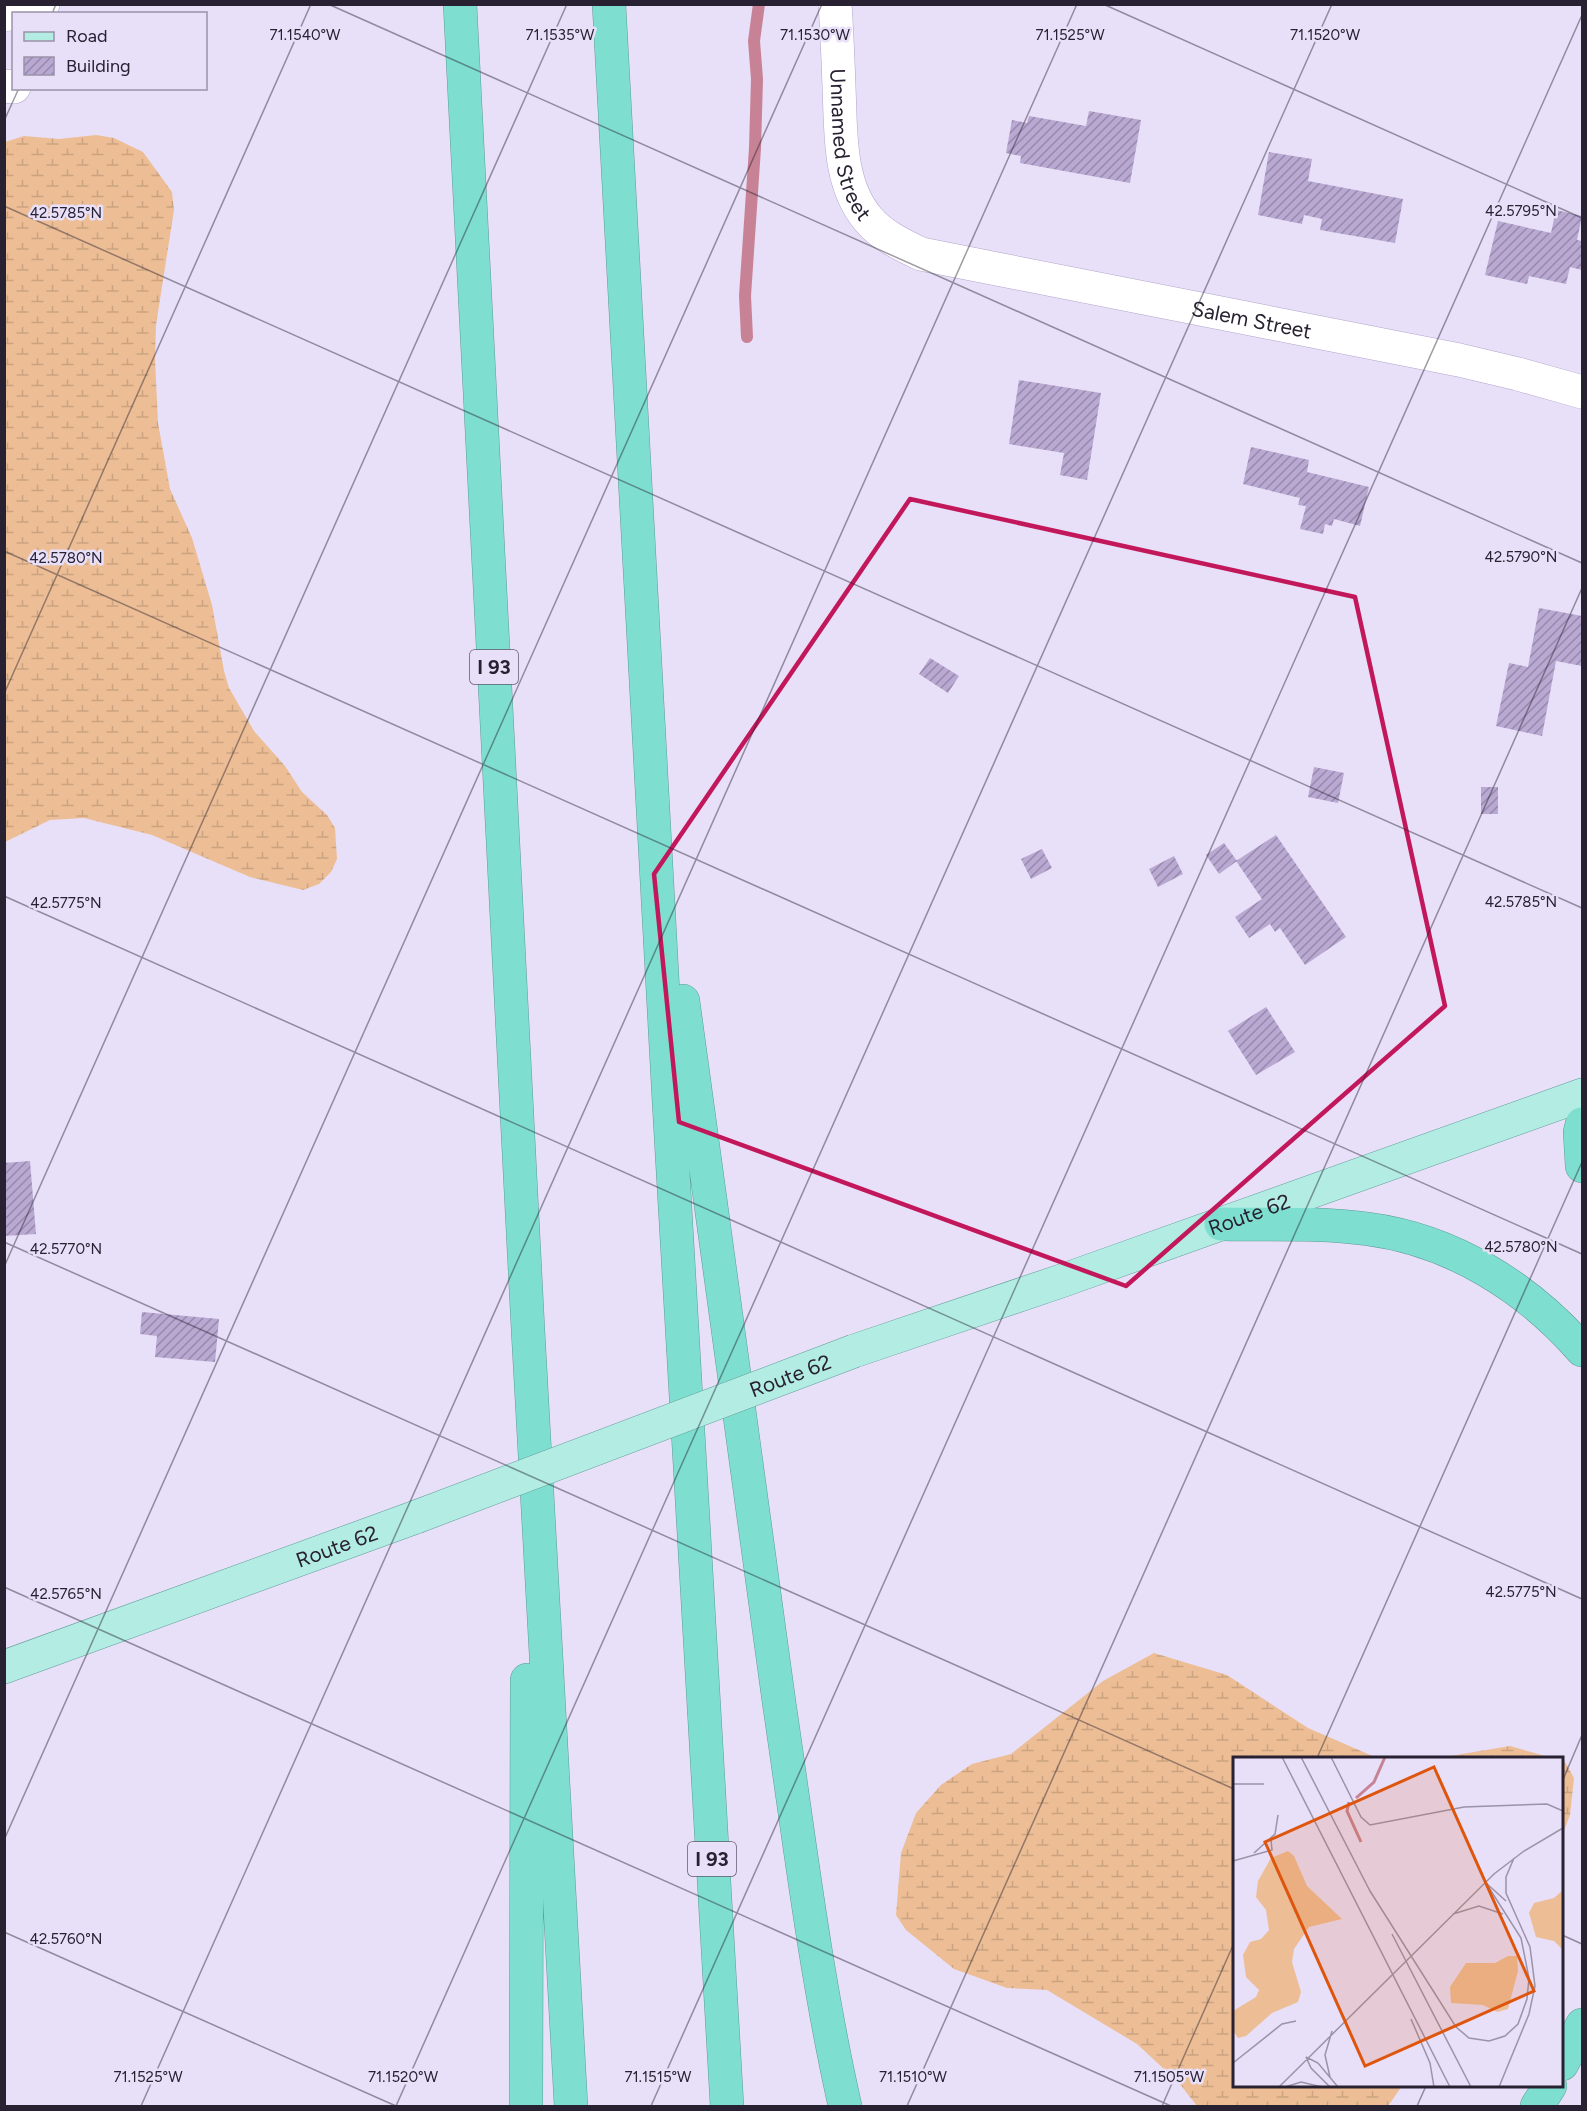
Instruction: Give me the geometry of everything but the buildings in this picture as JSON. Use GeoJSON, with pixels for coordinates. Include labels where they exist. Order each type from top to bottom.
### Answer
{"type":"FeatureCollection","features":[{"type":"Feature","properties":{"kind":"highway","name":"I 93"},"geometry":{"type":"LineString","coordinates":[[459,4],[571,2106]]}},
{"type":"Feature","properties":{"kind":"highway","name":"I 93"},"geometry":{"type":"LineString","coordinates":[[609,4],[727,2106]]}},
{"type":"Feature","properties":{"kind":"highway"},"geometry":{"type":"LineString","coordinates":[[650,754],[758,1557],[810,1917],[845,2106]]}},
{"type":"Feature","properties":{"kind":"highway"},"geometry":{"type":"LineString","coordinates":[[1582,1124],[1580,1132],[1582,1166]]}},
{"type":"Feature","properties":{"kind":"highway"},"geometry":{"type":"LineString","coordinates":[[1221,1224],[1341,1226],[1387,1232],[1422,1242],[1460,1257],[1509,1283],[1549,1314],[1582,1350]]}},
{"type":"Feature","properties":{"kind":"highway"},"geometry":{"type":"LineString","coordinates":[[526,2106],[528,1330]]}},
{"type":"Feature","properties":{"kind":"highway"},"geometry":{"type":"LineString","coordinates":[[1563,2062],[1582,2025]]}},
{"type":"Feature","properties":{"kind":"highway"},"geometry":{"type":"LineString","coordinates":[[1537,2106],[1549,2087]]}},
{"type":"Feature","properties":{"kind":"main road","name":"Route 62"},"geometry":{"type":"LineString","coordinates":[[4,1667],[416,1517],[854,1352],[1582,1095]]}},
{"type":"Feature","properties":{"kind":"street"},"geometry":{"type":"LineString","coordinates":[[15,12],[43,4]]}},
{"type":"Feature","properties":{"kind":"street","name":"Unnamed Street"},"geometry":{"type":"LineString","coordinates":[[836,4],[841,142],[848,180],[868,219],[899,244],[921,254]]}},
{"type":"Feature","properties":{"kind":"street","name":"Salem Street"},"geometry":{"type":"LineString","coordinates":[[921,254],[1459,360],[1582,393]]}},
{"type":"Feature","properties":{"kind":"highlighted area"},"geometry":{"type":"Polygon","coordinates":[[[910,499],[1355,597],[1445,1006],[1126,1286],[679,1122],[654,874],[910,499]]]}},
{"type":"Feature","properties":{"kind":"green space"},"geometry":{"type":"Polygon","coordinates":[[[96,135],[114,138],[143,152],[172,192],[174,210],[156,325],[155,358],[158,423],[170,489],[192,538],[212,605],[229,688],[254,731],[285,766],[302,792],[327,815],[335,828],[337,859],[331,872],[319,884],[303,890],[250,877],[152,835],[84,818],[50,820],[5,842],[5,142],[24,136],[59,139],[96,135]]]}},
{"type":"Feature","properties":{"kind":"green space"},"geometry":{"type":"Polygon","coordinates":[[[1154,1653],[1227,1675],[1308,1728],[1375,1757],[1233,1757],[1233,2087],[1401,2087],[1388,2106],[1197,2106],[1179,2083],[1137,2044],[1047,1990],[1007,1988],[954,1969],[906,1930],[896,1915],[901,1853],[916,1813],[941,1785],[972,1764],[1011,1754],[1103,1681],[1154,1653]]]}},
{"type":"Feature","properties":{"kind":"green space"},"geometry":{"type":"Polygon","coordinates":[[[1510,1746],[1548,1757],[1444,1757],[1510,1746]]]}},
{"type":"Feature","properties":{"kind":"green space"},"geometry":{"type":"Polygon","coordinates":[[[1563,1761],[1574,1778],[1570,1815],[1563,1833],[1563,1761]]]}},
{"type":"Feature","properties":{"kind":"waterway"},"geometry":{"type":"LineString","coordinates":[[747,337],[745,296],[755,148],[757,79],[754,41],[759,4]]}}]}
